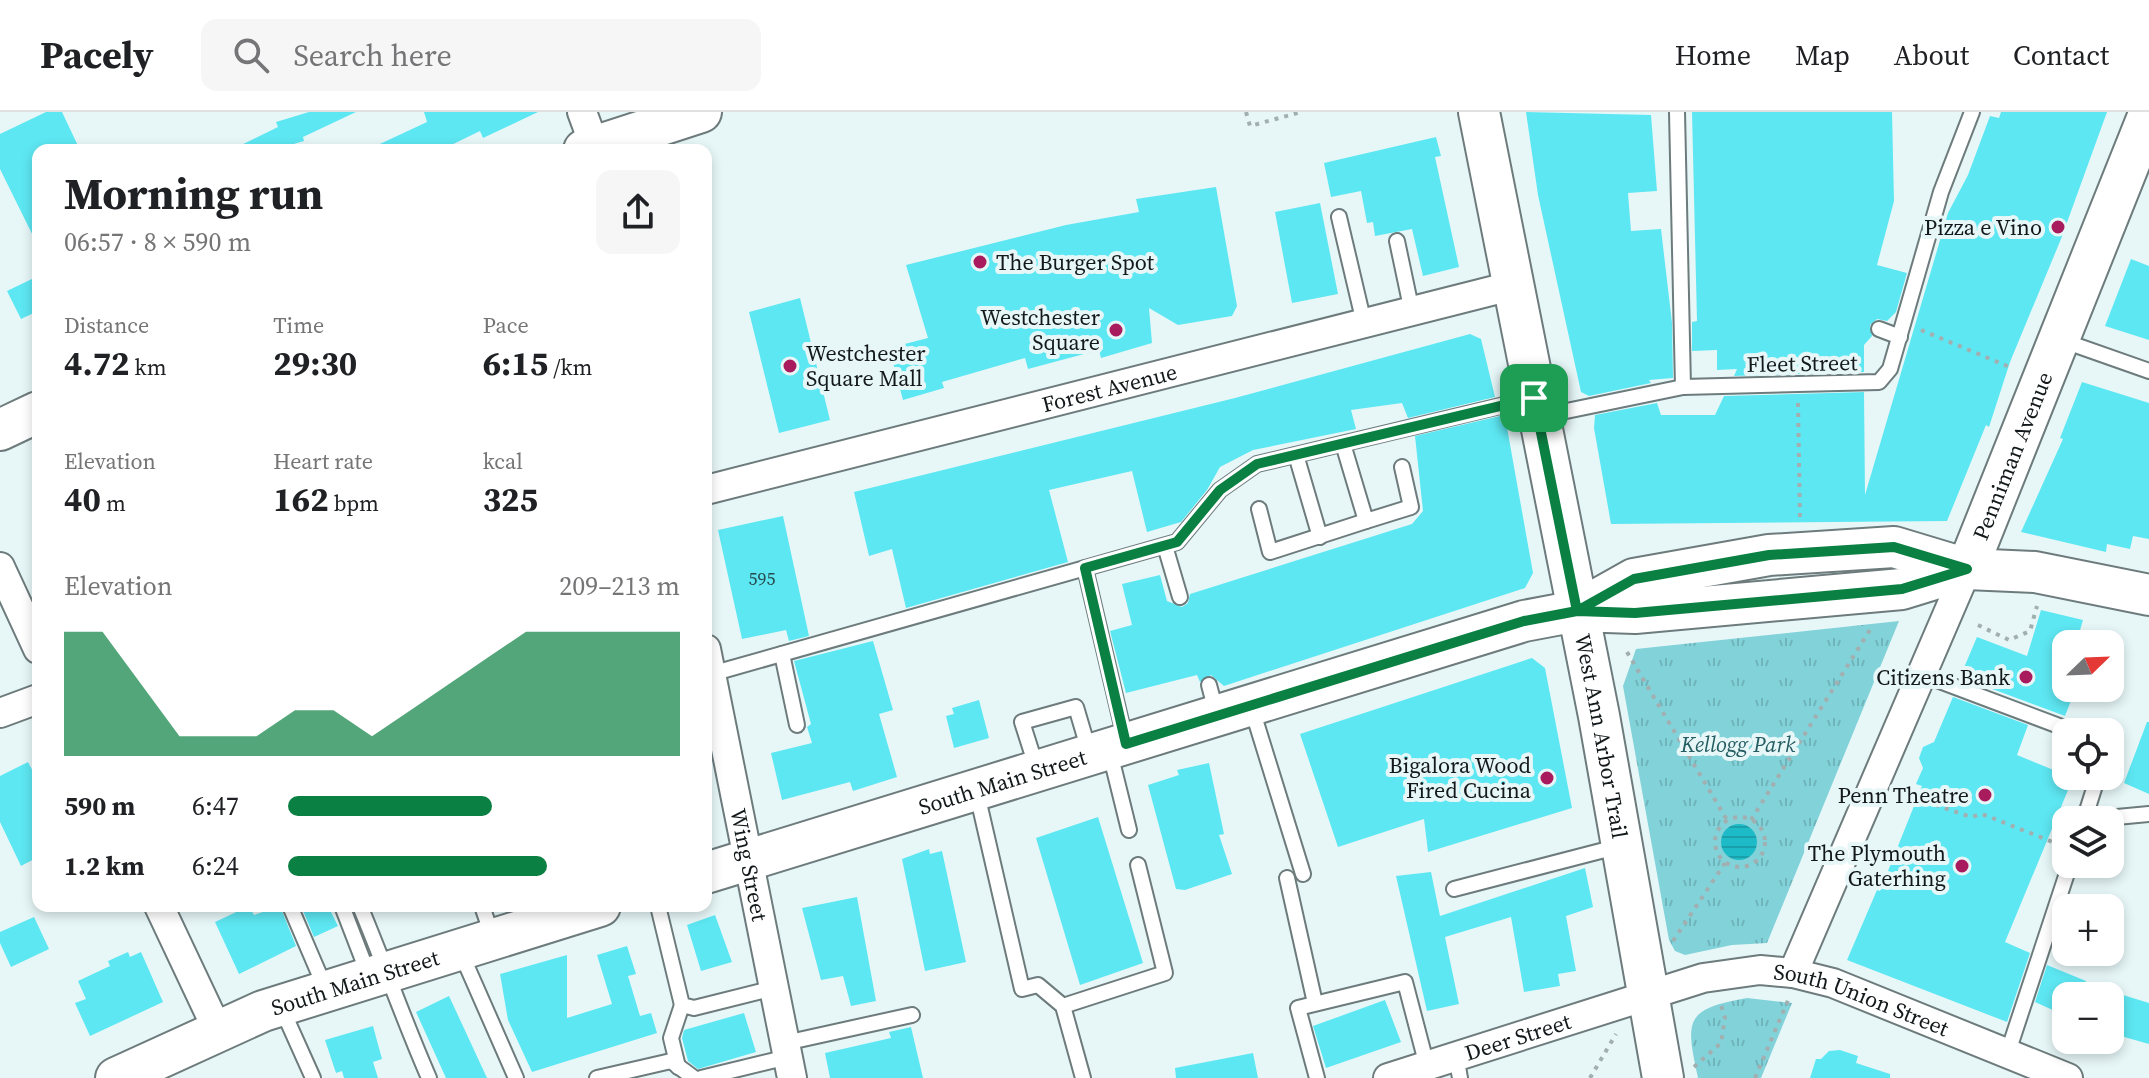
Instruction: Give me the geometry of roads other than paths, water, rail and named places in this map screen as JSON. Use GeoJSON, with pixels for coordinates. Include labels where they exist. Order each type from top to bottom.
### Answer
{"type":"FeatureCollection","features":[{"type":"Feature","properties":{"kind":"main road"},"geometry":{"type":"LineString","coordinates":[[589,139],[701,112]]}},
{"type":"Feature","properties":{"kind":"main road","name":"West Ann Arbor Trail"},"geometry":{"type":"LineString","coordinates":[[1479,112],[1622,845],[1648,996],[1678,1073]]}},
{"type":"Feature","properties":{"kind":"main road","name":"Penniman Avenue"},"geometry":{"type":"LineString","coordinates":[[1967,569],[2149,114]]}},
{"type":"Feature","properties":{"kind":"main road"},"geometry":{"type":"LineString","coordinates":[[0,430],[32,415]]}},
{"type":"Feature","properties":{"kind":"main road","name":"South Main Street"},"geometry":{"type":"LineString","coordinates":[[712,871],[1108,749],[1226,702],[1524,621],[1577,611],[1635,613],[1902,589],[1967,569],[2035,572],[2149,595]]}},
{"type":"Feature","properties":{"kind":"main road","name":"South Main Street"},"geometry":{"type":"LineString","coordinates":[[116,1078],[218,1031],[281,1006],[378,974],[478,931],[558,912]]}},
{"type":"Feature","properties":{"kind":"street","name":"Forest Avenue"},"geometry":{"type":"LineString","coordinates":[[712,488],[1511,286]]}},
{"type":"Feature","properties":{"kind":"street"},"geometry":{"type":"LineString","coordinates":[[0,567],[32,636]]}},
{"type":"Feature","properties":{"kind":"street","name":"Penniman Avenue"},"geometry":{"type":"LineString","coordinates":[[1791,986],[1967,569]]}},
{"type":"Feature","properties":{"kind":"street","name":"Wing Street"},"geometry":{"type":"LineString","coordinates":[[712,682],[789,1059]]}},
{"type":"Feature","properties":{"kind":"street"},"geometry":{"type":"LineString","coordinates":[[0,713],[32,701]]}},
{"type":"Feature","properties":{"kind":"street"},"geometry":{"type":"LineString","coordinates":[[162,912],[218,1031]]}},
{"type":"Feature","properties":{"kind":"street","name":"South Union Street"},"geometry":{"type":"LineString","coordinates":[[1648,996],[1730,973],[1791,986],[1833,983],[2068,1078]]}},
{"type":"Feature","properties":{"kind":"street","name":"Deer Street"},"geometry":{"type":"LineString","coordinates":[[1388,1078],[1427,1066],[1458,1067],[1648,996]]}},
{"type":"Feature","properties":{"kind":"lane"},"geometry":{"type":"LineString","coordinates":[[1677,112],[1683,387]]}},
{"type":"Feature","properties":{"kind":"lane","name":"Fleet Street"},"geometry":{"type":"LineString","coordinates":[[1165,546],[1177,542],[1220,490],[1257,464],[1343,444],[1536,407],[1683,387],[1879,382],[1890,369],[1898,326],[1941,192],[1972,112]]}},
{"type":"Feature","properties":{"kind":"lane"},"geometry":{"type":"LineString","coordinates":[[1339,217],[1364,323]]}},
{"type":"Feature","properties":{"kind":"lane"},"geometry":{"type":"LineString","coordinates":[[1397,241],[1412,312]]}},
{"type":"Feature","properties":{"kind":"lane"},"geometry":{"type":"LineString","coordinates":[[1879,329],[1898,326]]}},
{"type":"Feature","properties":{"kind":"lane"},"geometry":{"type":"LineString","coordinates":[[2060,340],[2149,371]]}},
{"type":"Feature","properties":{"kind":"lane"},"geometry":{"type":"LineString","coordinates":[[1343,444],[1366,521]]}},
{"type":"Feature","properties":{"kind":"lane"},"geometry":{"type":"LineString","coordinates":[[1296,455],[1320,537]]}},
{"type":"Feature","properties":{"kind":"lane"},"geometry":{"type":"LineString","coordinates":[[1259,509],[1270,552],[1411,507],[1402,467]]}},
{"type":"Feature","properties":{"kind":"lane"},"geometry":{"type":"LineString","coordinates":[[712,662],[782,654],[1165,546],[1180,597]]}},
{"type":"Feature","properties":{"kind":"lane"},"geometry":{"type":"LineString","coordinates":[[1085,568],[1108,749],[1129,830]]}},
{"type":"Feature","properties":{"kind":"lane"},"geometry":{"type":"LineString","coordinates":[[782,654],[797,725]]}},
{"type":"Feature","properties":{"kind":"lane"},"geometry":{"type":"LineString","coordinates":[[1921,674],[2052,723]]}},
{"type":"Feature","properties":{"kind":"lane"},"geometry":{"type":"LineString","coordinates":[[1226,702],[1303,874]]}},
{"type":"Feature","properties":{"kind":"lane"},"geometry":{"type":"LineString","coordinates":[[1037,771],[1022,722],[1076,707],[1108,749]]}},
{"type":"Feature","properties":{"kind":"lane"},"geometry":{"type":"LineString","coordinates":[[976,789],[1022,989],[1038,985],[1063,1006],[1083,1078]]}},
{"type":"Feature","properties":{"kind":"lane"},"geometry":{"type":"LineString","coordinates":[[2124,816],[2149,814]]}},
{"type":"Feature","properties":{"kind":"lane"},"geometry":{"type":"LineString","coordinates":[[1454,889],[1622,845]]}},
{"type":"Feature","properties":{"kind":"lane"},"geometry":{"type":"LineString","coordinates":[[1063,1006],[1165,973],[1138,865]]}},
{"type":"Feature","properties":{"kind":"lane"},"geometry":{"type":"LineString","coordinates":[[1287,878],[1315,1003]]}},
{"type":"Feature","properties":{"kind":"lane"},"geometry":{"type":"LineString","coordinates":[[2007,1055],[2065,878]]}},
{"type":"Feature","properties":{"kind":"lane"},"geometry":{"type":"LineString","coordinates":[[293,912],[326,990]]}},
{"type":"Feature","properties":{"kind":"lane"},"geometry":{"type":"LineString","coordinates":[[345,912],[394,999],[429,1078]]}},
{"type":"Feature","properties":{"kind":"lane"},"geometry":{"type":"LineString","coordinates":[[362,912],[378,974]]}},
{"type":"Feature","properties":{"kind":"lane"},"geometry":{"type":"LineString","coordinates":[[659,912],[682,1005],[671,1038],[678,1067]]}},
{"type":"Feature","properties":{"kind":"lane"},"geometry":{"type":"LineString","coordinates":[[478,931],[516,1078]]}},
{"type":"Feature","properties":{"kind":"lane"},"geometry":{"type":"LineString","coordinates":[[1317,1078],[1298,1008],[1405,982],[1427,1066]]}},
{"type":"Feature","properties":{"kind":"lane"},"geometry":{"type":"LineString","coordinates":[[682,1005],[694,1008],[774,988]]}},
{"type":"Feature","properties":{"kind":"lane"},"geometry":{"type":"LineString","coordinates":[[281,1006],[313,1078]]}},
{"type":"Feature","properties":{"kind":"lane"},"geometry":{"type":"LineString","coordinates":[[701,1078],[789,1059],[912,1015]]}},
{"type":"Feature","properties":{"kind":"lane"},"geometry":{"type":"LineString","coordinates":[[597,1078],[671,1061],[694,1078]]}},
{"type":"Feature","properties":{"kind":"place","name":"Pizza e Vino"},"geometry":{"type":"Point","coordinates":[2058,227]}},
{"type":"Feature","properties":{"kind":"place","name":"The Burger Spot"},"geometry":{"type":"Point","coordinates":[980,262]}},
{"type":"Feature","properties":{"kind":"place","name":"Westchester Square"},"geometry":{"type":"Point","coordinates":[1116,330]}},
{"type":"Feature","properties":{"kind":"place","name":"Westchester Square Mall"},"geometry":{"type":"Point","coordinates":[790,366]}},
{"type":"Feature","properties":{"kind":"place","name":"Citizens Bank"},"geometry":{"type":"Point","coordinates":[2026,677]}},
{"type":"Feature","properties":{"kind":"place","name":"Bigalora Wood Fired Cucina"},"geometry":{"type":"Point","coordinates":[1547,778]}},
{"type":"Feature","properties":{"kind":"place","name":"Penn Theatre"},"geometry":{"type":"Point","coordinates":[1985,795]}},
{"type":"Feature","properties":{"kind":"place","name":"The Plymouth Gaterhing"},"geometry":{"type":"Point","coordinates":[1962,866]}},
{"type":"Feature","properties":{"kind":"park label","name":"Kellogg Park"},"geometry":{"type":"Point","coordinates":[1738,744]}}]}
